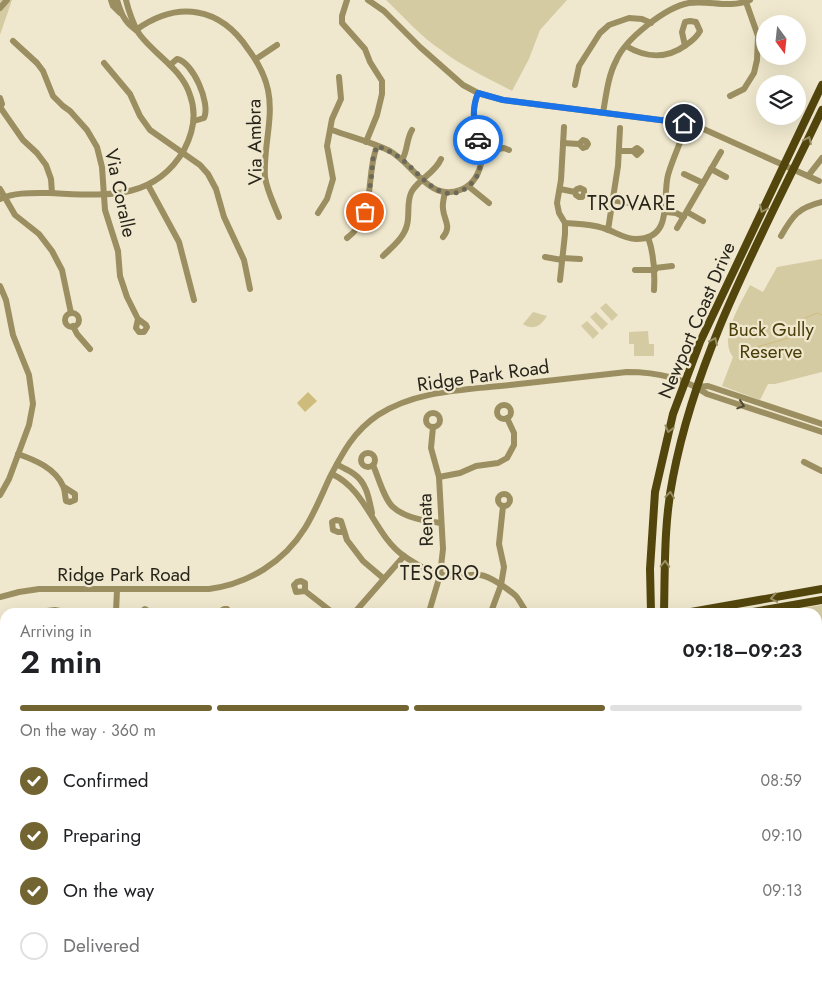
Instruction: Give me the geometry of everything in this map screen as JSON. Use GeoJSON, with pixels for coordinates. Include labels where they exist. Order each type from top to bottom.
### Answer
{"type":"FeatureCollection","features":[{"type":"Feature","properties":{"kind":"main road","name":"Newport Coast Drive"},"geometry":{"type":"LineString","coordinates":[[651,608],[650,569],[655,492],[671,422],[700,342],[822,85]]}},
{"type":"Feature","properties":{"kind":"main road","name":"Newport Coast Drive"},"geometry":{"type":"LineString","coordinates":[[664,608],[666,531],[671,490],[697,387],[722,321],[822,110]]}},
{"type":"Feature","properties":{"kind":"main road"},"geometry":{"type":"LineString","coordinates":[[714,608],[822,589]]}},
{"type":"Feature","properties":{"kind":"main road"},"geometry":{"type":"LineString","coordinates":[[776,608],[822,600]]}},
{"type":"Feature","properties":{"kind":"street"},"geometry":{"type":"LineString","coordinates":[[0,8],[7,0]]}},
{"type":"Feature","properties":{"kind":"street"},"geometry":{"type":"LineString","coordinates":[[111,0],[113,6],[121,13]]}},
{"type":"Feature","properties":{"kind":"street"},"geometry":{"type":"LineString","coordinates":[[116,0],[127,24],[136,30]]}},
{"type":"Feature","properties":{"kind":"street"},"geometry":{"type":"LineString","coordinates":[[2,198],[26,193],[103,195],[125,193],[148,185],[164,174],[182,152],[190,137],[194,121],[193,106],[188,88],[179,74],[136,30],[126,0]]}},
{"type":"Feature","properties":{"kind":"street"},"geometry":{"type":"LineString","coordinates":[[348,0],[342,16],[342,23],[364,49],[370,62],[381,77],[383,89],[377,115],[366,142]]}},
{"type":"Feature","properties":{"kind":"street"},"geometry":{"type":"LineString","coordinates":[[368,0],[384,11],[463,86],[478,93],[503,100],[686,124],[706,129],[794,170],[821,180]]}},
{"type":"Feature","properties":{"kind":"street"},"geometry":{"type":"LineString","coordinates":[[603,113],[613,67],[616,59],[626,46],[651,23],[673,8],[696,1],[732,5],[748,1],[758,36],[758,60],[754,73],[744,89],[730,96]]}},
{"type":"Feature","properties":{"kind":"street","name":"Via Ambra"},"geometry":{"type":"LineString","coordinates":[[136,30],[151,21],[170,14],[190,12],[208,15],[223,22],[235,32],[256,60],[265,79],[269,95],[265,177],[279,217]]}},
{"type":"Feature","properties":{"kind":"street"},"geometry":{"type":"LineString","coordinates":[[575,85],[579,66],[600,33],[609,25],[619,20],[636,18],[651,23]]}},
{"type":"Feature","properties":{"kind":"street","name":"Via Coralle"},"geometry":{"type":"LineString","coordinates":[[12,41],[37,63],[43,71],[53,96],[70,111],[92,138],[102,167],[103,195],[108,219],[116,240],[120,276],[127,297],[138,319]]}},
{"type":"Feature","properties":{"kind":"street"},"geometry":{"type":"LineString","coordinates":[[256,60],[277,45]]}},
{"type":"Feature","properties":{"kind":"street"},"geometry":{"type":"LineString","coordinates":[[626,46],[639,53],[652,56],[669,54],[685,46]]}},
{"type":"Feature","properties":{"kind":"street"},"geometry":{"type":"LineString","coordinates":[[170,65],[178,59],[183,60],[193,73],[201,90],[206,107],[205,116],[194,121]]}},
{"type":"Feature","properties":{"kind":"street"},"geometry":{"type":"LineString","coordinates":[[104,63],[130,94],[140,116],[150,130],[200,165],[212,181],[224,217],[244,260],[250,289]]}},
{"type":"Feature","properties":{"kind":"street"},"geometry":{"type":"LineString","coordinates":[[318,213],[327,199],[333,179],[332,167],[327,151],[332,130],[332,119],[341,99],[339,77]]}},
{"type":"Feature","properties":{"kind":"street"},"geometry":{"type":"LineString","coordinates":[[332,130],[377,146],[402,160],[431,187],[445,192],[458,191],[468,186],[479,171],[480,152],[473,114],[478,93]]}},
{"type":"Feature","properties":{"kind":"street"},"geometry":{"type":"LineString","coordinates":[[0,98],[2,104],[0,107],[23,140],[37,153],[46,165],[51,179],[52,193]]}},
{"type":"Feature","properties":{"kind":"street"},"geometry":{"type":"LineString","coordinates":[[564,223],[592,226],[633,239],[648,237],[659,228],[666,212],[668,177],[686,124]]}},
{"type":"Feature","properties":{"kind":"street"},"geometry":{"type":"LineString","coordinates":[[560,280],[565,234],[564,223],[559,213],[557,202],[560,189],[564,126]]}},
{"type":"Feature","properties":{"kind":"street"},"geometry":{"type":"LineString","coordinates":[[608,230],[619,151],[620,128]]}},
{"type":"Feature","properties":{"kind":"street"},"geometry":{"type":"LineString","coordinates":[[402,160],[406,153],[407,142],[412,130]]}},
{"type":"Feature","properties":{"kind":"street"},"geometry":{"type":"LineString","coordinates":[[563,143],[579,144]]}},
{"type":"Feature","properties":{"kind":"street"},"geometry":{"type":"LineString","coordinates":[[346,238],[356,229],[363,218],[369,193],[373,158],[377,146]]}},
{"type":"Feature","properties":{"kind":"street"},"geometry":{"type":"LineString","coordinates":[[480,152],[504,148],[509,150]]}},
{"type":"Feature","properties":{"kind":"street"},"geometry":{"type":"LineString","coordinates":[[619,151],[633,152]]}},
{"type":"Feature","properties":{"kind":"street"},"geometry":{"type":"LineString","coordinates":[[678,228],[721,152]]}},
{"type":"Feature","properties":{"kind":"street"},"geometry":{"type":"LineString","coordinates":[[384,256],[404,234],[408,224],[409,197],[415,186],[435,169],[441,158]]}},
{"type":"Feature","properties":{"kind":"street"},"geometry":{"type":"LineString","coordinates":[[808,176],[822,158]]}},
{"type":"Feature","properties":{"kind":"street"},"geometry":{"type":"LineString","coordinates":[[711,169],[726,177]]}},
{"type":"Feature","properties":{"kind":"street"},"geometry":{"type":"LineString","coordinates":[[684,174],[703,183]]}},
{"type":"Feature","properties":{"kind":"street"},"geometry":{"type":"LineString","coordinates":[[148,185],[178,242],[194,300]]}},
{"type":"Feature","properties":{"kind":"street"},"geometry":{"type":"LineString","coordinates":[[468,186],[489,203]]}},
{"type":"Feature","properties":{"kind":"street"},"geometry":{"type":"LineString","coordinates":[[0,189],[2,198],[15,214],[39,234],[52,251],[62,270],[72,313],[67,316],[66,321],[68,325],[73,326],[77,334],[90,349]]}},
{"type":"Feature","properties":{"kind":"street"},"geometry":{"type":"LineString","coordinates":[[560,189],[575,192]]}},
{"type":"Feature","properties":{"kind":"street"},"geometry":{"type":"LineString","coordinates":[[443,237],[448,226],[443,210],[445,192]]}},
{"type":"Feature","properties":{"kind":"street"},"geometry":{"type":"LineString","coordinates":[[612,200],[629,202]]}},
{"type":"Feature","properties":{"kind":"street"},"geometry":{"type":"LineString","coordinates":[[781,236],[795,214],[806,207],[822,202]]}},
{"type":"Feature","properties":{"kind":"street"},"geometry":{"type":"LineString","coordinates":[[666,212],[685,215],[703,221]]}},
{"type":"Feature","properties":{"kind":"street"},"geometry":{"type":"LineString","coordinates":[[648,237],[654,269],[654,290]]}},
{"type":"Feature","properties":{"kind":"street"},"geometry":{"type":"LineString","coordinates":[[545,257],[580,259]]}},
{"type":"Feature","properties":{"kind":"street"},"geometry":{"type":"LineString","coordinates":[[635,270],[672,266]]}},
{"type":"Feature","properties":{"kind":"street"},"geometry":{"type":"LineString","coordinates":[[0,286],[6,300],[13,335],[29,375],[33,395],[29,425],[6,486],[0,495]]}},
{"type":"Feature","properties":{"kind":"street","name":"Ridge Park Road"},"geometry":{"type":"LineString","coordinates":[[0,597],[12,593],[39,589],[209,589],[236,583],[254,575],[278,560],[297,540],[353,437],[367,423],[397,405],[428,394],[627,372],[648,373],[697,387],[707,394],[822,432]]}},
{"type":"Feature","properties":{"kind":"street","name":"Ridge Park Road"},"geometry":{"type":"LineString","coordinates":[[697,387],[708,386],[822,424]]}},
{"type":"Feature","properties":{"kind":"street"},"geometry":{"type":"LineString","coordinates":[[438,476],[460,472],[476,466],[498,463],[507,458],[514,445],[514,433],[507,418]]}},
{"type":"Feature","properties":{"kind":"street","name":"Renata"},"geometry":{"type":"LineString","coordinates":[[430,608],[440,575],[442,549],[438,476],[432,448],[433,426]]}},
{"type":"Feature","properties":{"kind":"street"},"geometry":{"type":"LineString","coordinates":[[18,454],[31,458],[48,468],[64,487]]}},
{"type":"Feature","properties":{"kind":"street"},"geometry":{"type":"LineString","coordinates":[[804,462],[822,471]]}},
{"type":"Feature","properties":{"kind":"street"},"geometry":{"type":"LineString","coordinates":[[337,464],[362,480],[373,517]]}},
{"type":"Feature","properties":{"kind":"street"},"geometry":{"type":"LineString","coordinates":[[373,465],[386,496],[393,507],[423,520],[441,523]]}},
{"type":"Feature","properties":{"kind":"street"},"geometry":{"type":"LineString","coordinates":[[332,474],[340,478],[358,496],[384,536],[404,556],[440,575],[481,575],[501,584],[517,597],[524,608]]}},
{"type":"Feature","properties":{"kind":"street"},"geometry":{"type":"LineString","coordinates":[[352,490],[362,480]]}},
{"type":"Feature","properties":{"kind":"street"},"geometry":{"type":"LineString","coordinates":[[492,608],[501,584],[504,567],[500,544],[503,506]]}},
{"type":"Feature","properties":{"kind":"street"},"geometry":{"type":"LineString","coordinates":[[344,532],[347,540],[363,561],[383,578]]}},
{"type":"Feature","properties":{"kind":"street"},"geometry":{"type":"LineString","coordinates":[[358,608],[404,556]]}},
{"type":"Feature","properties":{"kind":"street"},"geometry":{"type":"LineString","coordinates":[[116,608],[117,590]]}},
{"type":"Feature","properties":{"kind":"street"},"geometry":{"type":"LineString","coordinates":[[305,592],[327,608]]}},
{"type":"Feature","properties":{"kind":"green space"},"geometry":{"type":"Polygon","coordinates":[[[0,0],[12,0],[0,35],[0,0]]]}},
{"type":"Feature","properties":{"kind":"green space"},"geometry":{"type":"Polygon","coordinates":[[[386,0],[567,0],[540,30],[529,59],[512,91],[467,67],[433,45],[386,0]]]}},
{"type":"Feature","properties":{"kind":"green space","name":"Buck Gully Reserve"},"geometry":{"type":"Polygon","coordinates":[[[822,259],[822,372],[775,384],[768,384],[760,400],[722,386],[733,357],[729,349],[729,331],[750,285],[763,292],[777,267],[822,259]]]}},
{"type":"Feature","properties":{"kind":"green space"},"geometry":{"type":"Polygon","coordinates":[[[606,303],[618,315],[612,321],[600,308],[606,303]]]}},
{"type":"Feature","properties":{"kind":"green space"},"geometry":{"type":"Polygon","coordinates":[[[533,312],[547,316],[542,322],[533,327],[523,324],[533,312]]]}},
{"type":"Feature","properties":{"kind":"green space"},"geometry":{"type":"Polygon","coordinates":[[[596,312],[608,324],[602,330],[590,317],[596,312]]]}},
{"type":"Feature","properties":{"kind":"green space"},"geometry":{"type":"Polygon","coordinates":[[[587,321],[599,333],[593,339],[581,326],[587,321]]]}},
{"type":"Feature","properties":{"kind":"green space"},"geometry":{"type":"Polygon","coordinates":[[[648,331],[649,344],[654,344],[654,356],[634,356],[634,344],[629,344],[629,332],[648,331]]]}},
{"type":"Feature","properties":{"kind":"green space"},"geometry":{"type":"Polygon","coordinates":[[[822,605],[822,608],[804,608],[822,605]]]}},
{"type":"Feature","properties":{"kind":"shaded area"},"geometry":{"type":"Polygon","coordinates":[[[308,392],[317,401],[305,412],[297,403],[308,392]]]}},
{"type":"Feature","properties":{"kind":"waterway"},"geometry":{"type":"LineString","coordinates":[[757,347],[799,335],[803,319],[817,313],[822,315]]}},
{"type":"Feature","properties":{"kind":"way so far"},"geometry":{"type":"LineString","coordinates":[[365,212],[373,158],[377,146],[389,151],[402,160],[431,187],[452,193],[468,186],[479,171],[481,159],[478,140]]}},
{"type":"Feature","properties":{"kind":"district","name":"TROVARE"},"geometry":{"type":"Point","coordinates":[632,203]}},
{"type":"Feature","properties":{"kind":"district","name":"TESORO"},"geometry":{"type":"Point","coordinates":[440,573]}},
{"type":"Feature","properties":{"kind":"route"},"geometry":{"type":"LineString","coordinates":[[478,140],[473,114],[478,93],[503,100],[684,123]]}}]}
